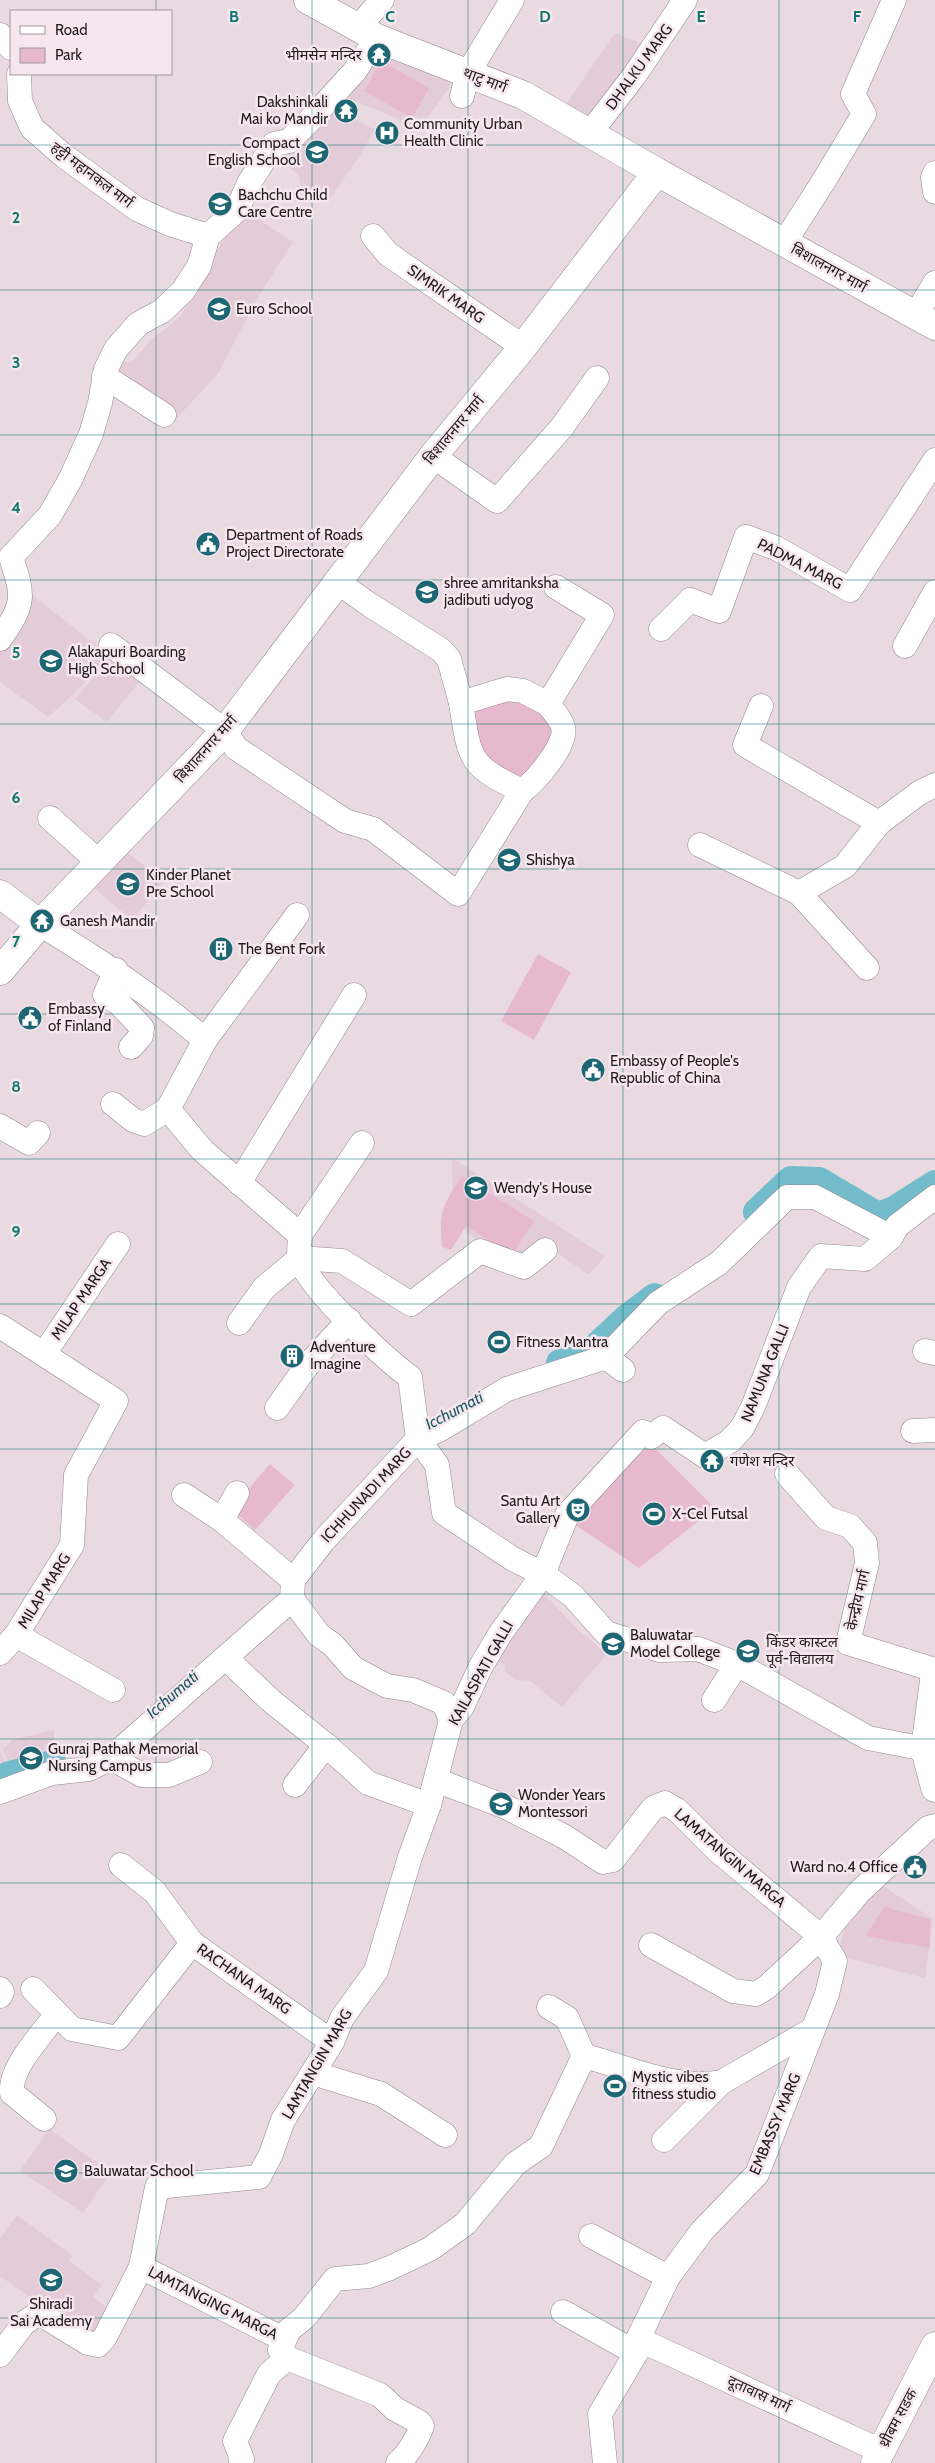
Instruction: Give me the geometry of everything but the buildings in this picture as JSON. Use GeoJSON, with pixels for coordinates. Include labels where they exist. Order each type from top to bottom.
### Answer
{"type":"FeatureCollection","features":[{"type":"Feature","properties":{"kind":"main road","name":"थाटु मार्ग"},"geometry":{"type":"LineString","coordinates":[[308,0],[465,85],[522,95],[657,172]]}},
{"type":"Feature","properties":{"kind":"main road","name":"बिशालनगर मार्ग"},"geometry":{"type":"LineString","coordinates":[[0,971],[40,924],[225,731],[336,581],[433,456],[523,347],[657,172],[925,321]]}},
{"type":"Feature","properties":{"kind":"main road"},"geometry":{"type":"LineString","coordinates":[[0,894],[40,924]]}},
{"type":"Feature","properties":{"kind":"main road"},"geometry":{"type":"LineString","coordinates":[[935,1671],[925,1749],[935,1788]]}},
{"type":"Feature","properties":{"kind":"main road","name":"थ्रीबम सडक"},"geometry":{"type":"LineString","coordinates":[[878,2457],[935,2346]]}},
{"type":"Feature","properties":{"kind":"street"},"geometry":{"type":"LineString","coordinates":[[0,639],[16,615],[21,589],[10,557],[50,515],[70,480],[90,434],[100,403],[104,376],[116,349],[138,324],[162,311],[183,291],[199,266],[208,236],[237,210],[249,183],[274,144],[289,141],[354,72],[367,33],[382,0]]}},
{"type":"Feature","properties":{"kind":"street"},"geometry":{"type":"LineString","coordinates":[[465,85],[512,0]]}},
{"type":"Feature","properties":{"kind":"street","name":"DHALKU MARG"},"geometry":{"type":"LineString","coordinates":[[590,133],[634,76],[685,0]]}},
{"type":"Feature","properties":{"kind":"street"},"geometry":{"type":"LineString","coordinates":[[784,243],[864,114],[853,94],[894,0]]}},
{"type":"Feature","properties":{"kind":"street"},"geometry":{"type":"LineString","coordinates":[[0,35],[10,47]]}},
{"type":"Feature","properties":{"kind":"street","name":"हट्टी महानकल मार्ग"},"geometry":{"type":"LineString","coordinates":[[19,75],[20,101],[32,128],[64,156],[136,209],[170,224],[208,236]]}},
{"type":"Feature","properties":{"kind":"street","name":"SIMRIK MARG"},"geometry":{"type":"LineString","coordinates":[[373,236],[388,254],[523,347]]}},
{"type":"Feature","properties":{"kind":"street"},"geometry":{"type":"LineString","coordinates":[[925,321],[935,284]]}},
{"type":"Feature","properties":{"kind":"street"},"geometry":{"type":"LineString","coordinates":[[104,376],[164,415]]}},
{"type":"Feature","properties":{"kind":"street"},"geometry":{"type":"LineString","coordinates":[[433,456],[497,501],[562,428],[597,378]]}},
{"type":"Feature","properties":{"kind":"street","name":"PADMA MARG"},"geometry":{"type":"LineString","coordinates":[[661,629],[690,600],[719,611],[746,537],[776,548],[850,590],[935,460]]}},
{"type":"Feature","properties":{"kind":"street"},"geometry":{"type":"LineString","coordinates":[[336,581],[441,650],[449,659],[461,703],[468,743],[479,766],[490,776],[522,791]]}},
{"type":"Feature","properties":{"kind":"street"},"geometry":{"type":"LineString","coordinates":[[548,704],[602,615],[556,587]]}},
{"type":"Feature","properties":{"kind":"street"},"geometry":{"type":"LineString","coordinates":[[905,646],[935,592]]}},
{"type":"Feature","properties":{"kind":"street"},"geometry":{"type":"LineString","coordinates":[[111,645],[225,731],[236,748],[345,821],[373,829],[458,894],[522,791],[533,783],[557,749],[564,735],[563,726],[548,704],[523,691],[507,689],[461,703]]}},
{"type":"Feature","properties":{"kind":"street"},"geometry":{"type":"LineString","coordinates":[[761,706],[745,745],[879,824]]}},
{"type":"Feature","properties":{"kind":"street"},"geometry":{"type":"LineString","coordinates":[[799,892],[845,866],[879,824],[919,793],[935,785]]}},
{"type":"Feature","properties":{"kind":"street"},"geometry":{"type":"LineString","coordinates":[[50,818],[100,863]]}},
{"type":"Feature","properties":{"kind":"street"},"geometry":{"type":"LineString","coordinates":[[700,845],[799,892],[867,968]]}},
{"type":"Feature","properties":{"kind":"street"},"geometry":{"type":"LineString","coordinates":[[113,1104],[133,1120],[144,1124],[168,1109],[205,1040],[297,915]]}},
{"type":"Feature","properties":{"kind":"street"},"geometry":{"type":"LineString","coordinates":[[40,924],[116,970],[162,1003],[205,1040]]}},
{"type":"Feature","properties":{"kind":"street"},"geometry":{"type":"LineString","coordinates":[[116,970],[105,995],[120,1003],[142,1028],[141,1036],[130,1047]]}},
{"type":"Feature","properties":{"kind":"street"},"geometry":{"type":"LineString","coordinates":[[239,1183],[354,996]]}},
{"type":"Feature","properties":{"kind":"street"},"geometry":{"type":"LineString","coordinates":[[168,1109],[202,1150],[239,1183],[300,1247],[311,1282],[386,1360],[410,1377],[418,1439],[437,1465],[444,1513],[485,1538],[513,1559],[543,1574],[573,1596],[606,1633],[660,1650],[698,1649],[737,1664],[868,1738],[925,1749]]}},
{"type":"Feature","properties":{"kind":"street"},"geometry":{"type":"LineString","coordinates":[[0,1126],[29,1143],[38,1133]]}},
{"type":"Feature","properties":{"kind":"street"},"geometry":{"type":"LineString","coordinates":[[239,1322],[264,1288],[300,1247],[362,1143]]}},
{"type":"Feature","properties":{"kind":"street","name":"ICHHUNADI MARG"},"geometry":{"type":"LineString","coordinates":[[0,1792],[52,1773],[89,1769],[111,1758],[226,1658],[292,1590],[324,1540],[418,1439],[439,1430],[507,1389],[615,1364],[658,1303],[719,1263],[787,1196],[815,1197],[891,1237]]}},
{"type":"Feature","properties":{"kind":"street"},"geometry":{"type":"LineString","coordinates":[[891,1237],[897,1226],[935,1198]]}},
{"type":"Feature","properties":{"kind":"street","name":"NAMUNA GALLI"},"geometry":{"type":"LineString","coordinates":[[543,1574],[567,1515],[643,1432],[651,1438],[663,1428],[705,1456],[730,1441],[742,1428],[753,1408],[799,1287],[821,1256],[865,1259],[891,1237]]}},
{"type":"Feature","properties":{"kind":"street","name":"MILAP MARGA"},"geometry":{"type":"LineString","coordinates":[[44,1354],[118,1244]]}},
{"type":"Feature","properties":{"kind":"street"},"geometry":{"type":"LineString","coordinates":[[300,1247],[342,1261],[412,1304],[480,1251],[524,1267],[545,1250]]}},
{"type":"Feature","properties":{"kind":"street"},"geometry":{"type":"LineString","coordinates":[[277,1408],[306,1367],[349,1320]]}},
{"type":"Feature","properties":{"kind":"street","name":"MILAP MARG"},"geometry":{"type":"LineString","coordinates":[[0,1326],[116,1401],[76,1475],[72,1545],[16,1635],[0,1652]]}},
{"type":"Feature","properties":{"kind":"street","name":"केन्द्रीय मार्ग"},"geometry":{"type":"LineString","coordinates":[[787,1474],[826,1518],[850,1526],[865,1543],[867,1563],[848,1643],[935,1671]]}},
{"type":"Feature","properties":{"kind":"street"},"geometry":{"type":"LineString","coordinates":[[222,1520],[237,1493]]}},
{"type":"Feature","properties":{"kind":"street"},"geometry":{"type":"LineString","coordinates":[[184,1495],[222,1520],[292,1590],[319,1635],[333,1645],[353,1668],[387,1686],[413,1690],[444,1703],[451,1720]]}},
{"type":"Feature","properties":{"kind":"street","name":"KAILASPATI GALLI"},"geometry":{"type":"LineString","coordinates":[[436,1780],[451,1720],[462,1707],[481,1666],[500,1634],[543,1574]]}},
{"type":"Feature","properties":{"kind":"street"},"geometry":{"type":"LineString","coordinates":[[16,1635],[113,1690]]}},
{"type":"Feature","properties":{"kind":"street"},"geometry":{"type":"LineString","coordinates":[[226,1658],[270,1700],[326,1745],[368,1783],[429,1805]]}},
{"type":"Feature","properties":{"kind":"street"},"geometry":{"type":"LineString","coordinates":[[714,1700],[737,1664]]}},
{"type":"Feature","properties":{"kind":"street"},"geometry":{"type":"LineString","coordinates":[[295,1785],[326,1745]]}},
{"type":"Feature","properties":{"kind":"street"},"geometry":{"type":"LineString","coordinates":[[111,1758],[142,1775],[168,1774],[200,1762]]}},
{"type":"Feature","properties":{"kind":"street","name":"LAMTANGIN MARG"},"geometry":{"type":"LineString","coordinates":[[141,2267],[157,2187],[258,2177],[271,2154],[283,2120],[332,2042],[342,2018],[376,1971],[410,1857],[436,1780]]}},
{"type":"Feature","properties":{"kind":"street","name":"LAMATANGIN MARGA"},"geometry":{"type":"LineString","coordinates":[[436,1780],[506,1808],[565,1837],[603,1862],[613,1860],[653,1808],[665,1803],[677,1810],[717,1850],[821,1937]]}},
{"type":"Feature","properties":{"kind":"street"},"geometry":{"type":"LineString","coordinates":[[651,1945],[733,1991],[748,1995],[756,1994],[767,1987],[821,1937],[860,1892],[928,1828],[935,1826]]}},
{"type":"Feature","properties":{"kind":"street","name":"RACHANA MARG"},"geometry":{"type":"LineString","coordinates":[[121,1865],[155,1892],[192,1943],[208,1952],[332,2042]]}},
{"type":"Feature","properties":{"kind":"street","name":"EMBASSY MARG"},"geometry":{"type":"LineString","coordinates":[[605,2463],[600,2414],[637,2346],[668,2276],[702,2230],[757,2174],[801,2061],[810,2031],[827,1994],[835,1961],[821,1937]]}},
{"type":"Feature","properties":{"kind":"street"},"geometry":{"type":"LineString","coordinates":[[33,1990],[72,2029],[118,2038],[192,1943]]}},
{"type":"Feature","properties":{"kind":"street"},"geometry":{"type":"LineString","coordinates":[[0,1989],[2,1992],[0,1996]]}},
{"type":"Feature","properties":{"kind":"street"},"geometry":{"type":"LineString","coordinates":[[549,2007],[567,2018],[584,2056],[649,2077],[708,2085],[722,2082]]}},
{"type":"Feature","properties":{"kind":"street"},"geometry":{"type":"LineString","coordinates":[[44,2119],[12,2093],[11,2084],[23,2059],[57,2014]]}},
{"type":"Feature","properties":{"kind":"street"},"geometry":{"type":"LineString","coordinates":[[664,2140],[722,2082],[810,2031]]}},
{"type":"Feature","properties":{"kind":"street"},"geometry":{"type":"LineString","coordinates":[[241,2463],[242,2459],[235,2441],[269,2374],[285,2349],[289,2330],[304,2318],[335,2279],[369,2276],[390,2268],[430,2249],[465,2224],[515,2164],[541,2146],[584,2056]]}},
{"type":"Feature","properties":{"kind":"street"},"geometry":{"type":"LineString","coordinates":[[313,2074],[381,2094],[445,2135]]}},
{"type":"Feature","properties":{"kind":"street"},"geometry":{"type":"LineString","coordinates":[[591,2236],[668,2276]]}},
{"type":"Feature","properties":{"kind":"street","name":"LAMTANGING MARGA"},"geometry":{"type":"LineString","coordinates":[[0,2355],[24,2323],[39,2313],[88,2343],[98,2345],[105,2337],[141,2267],[285,2349],[380,2394],[395,2409],[419,2422],[422,2426],[420,2432],[406,2455],[398,2463]]}},
{"type":"Feature","properties":{"kind":"street","name":"दूतावास मार्ग"},"geometry":{"type":"LineString","coordinates":[[563,2312],[878,2457]]}},
{"type":"Feature","properties":{"kind":"shaded area"},"geometry":{"type":"Polygon","coordinates":[[[615,33],[652,48],[588,120],[564,107],[615,33]]]}},
{"type":"Feature","properties":{"kind":"shaded area"},"geometry":{"type":"Polygon","coordinates":[[[378,41],[452,78],[449,88],[420,128],[345,97],[378,41]]]}},
{"type":"Feature","properties":{"kind":"shaded area","name":"Compact English School"},"geometry":{"type":"Polygon","coordinates":[[[329,102],[368,127],[375,129],[359,157],[326,204],[300,184],[298,174],[272,155],[329,102]]]}},
{"type":"Feature","properties":{"kind":"shaded area","name":"Euro School"},"geometry":{"type":"Polygon","coordinates":[[[243,209],[293,242],[255,302],[218,374],[173,422],[116,369],[119,360],[131,363],[151,340],[180,317],[209,273],[215,254],[243,209]]]}},
{"type":"Feature","properties":{"kind":"shaded area","name":"Alakapuri Boarding High School"},"geometry":{"type":"Polygon","coordinates":[[[32,595],[109,655],[76,692],[48,717],[0,682],[0,647],[19,622],[32,595]]]}},
{"type":"Feature","properties":{"kind":"shaded area"},"geometry":{"type":"Polygon","coordinates":[[[118,656],[139,682],[107,722],[75,699],[101,668],[118,656]]]}},
{"type":"Feature","properties":{"kind":"shaded area","name":"Kinder Planet Pre School"},"geometry":{"type":"Polygon","coordinates":[[[125,850],[164,882],[132,920],[92,886],[125,850]]]}},
{"type":"Feature","properties":{"kind":"shaded area","name":"Wendy's House"},"geometry":{"type":"Polygon","coordinates":[[[452,1158],[605,1256],[589,1275],[546,1245],[517,1263],[474,1238],[453,1219],[452,1158]]]}},
{"type":"Feature","properties":{"kind":"shaded area"},"geometry":{"type":"Polygon","coordinates":[[[537,1586],[578,1630],[607,1654],[562,1707],[530,1681],[516,1680],[504,1671],[506,1666],[490,1656],[537,1586]]]}},
{"type":"Feature","properties":{"kind":"shaded area","name":"Gunraj Pathak Memorial Nursing Campus"},"geometry":{"type":"Polygon","coordinates":[[[54,1730],[55,1764],[23,1768],[0,1775],[0,1751],[7,1767],[10,1765],[3,1749],[12,1740],[54,1730]]]}},
{"type":"Feature","properties":{"kind":"shaded area"},"geometry":{"type":"Polygon","coordinates":[[[874,1880],[933,1919],[925,1978],[838,1956],[846,1920],[874,1880]]]}},
{"type":"Feature","properties":{"kind":"shaded area","name":"Baluwatar School"},"geometry":{"type":"Polygon","coordinates":[[[49,2129],[111,2172],[83,2213],[20,2171],[49,2129]]]}},
{"type":"Feature","properties":{"kind":"shaded area","name":"Shiradi Sai Academy"},"geometry":{"type":"Polygon","coordinates":[[[17,2215],[73,2256],[69,2261],[102,2285],[93,2297],[110,2310],[88,2339],[0,2276],[0,2238],[17,2215]]]}},
{"type":"Feature","properties":{"kind":"green space"},"geometry":{"type":"Polygon","coordinates":[[[381,61],[429,88],[412,118],[364,91],[381,61]]]}},
{"type":"Feature","properties":{"kind":"green space"},"geometry":{"type":"Polygon","coordinates":[[[502,696],[539,705],[557,735],[524,780],[484,764],[474,721],[476,711],[502,696]]]}},
{"type":"Feature","properties":{"kind":"green space"},"geometry":{"type":"Polygon","coordinates":[[[538,954],[571,972],[534,1040],[501,1021],[538,954]]]}},
{"type":"Feature","properties":{"kind":"green space"},"geometry":{"type":"Polygon","coordinates":[[[462,1176],[534,1221],[512,1255],[466,1226],[451,1250],[442,1247],[441,1225],[443,1209],[462,1176]]]}},
{"type":"Feature","properties":{"kind":"green space"},"geometry":{"type":"Polygon","coordinates":[[[651,1444],[715,1508],[639,1568],[568,1520],[651,1444]]]}},
{"type":"Feature","properties":{"kind":"green space"},"geometry":{"type":"Polygon","coordinates":[[[270,1464],[295,1485],[255,1530],[231,1509],[270,1464]]]}},
{"type":"Feature","properties":{"kind":"green space"},"geometry":{"type":"Polygon","coordinates":[[[884,1907],[930,1919],[930,1948],[866,1936],[884,1907]]]}},
{"type":"Feature","properties":{"kind":"waterway","name":"Icchumati"},"geometry":{"type":"LineString","coordinates":[[757,1212],[791,1180],[819,1181],[878,1216],[894,1210],[935,1184]]}},
{"type":"Feature","properties":{"kind":"waterway","name":"Icchumati"},"geometry":{"type":"LineString","coordinates":[[560,1363],[595,1348],[626,1319],[655,1297]]}},
{"type":"Feature","properties":{"kind":"waterway","name":"Icchumati"},"geometry":{"type":"LineString","coordinates":[[0,1782],[9,1775],[53,1764]]}},
{"type":"Feature","properties":{"kind":"place","name":"भीमसेन मन्दिर"},"geometry":{"type":"Point","coordinates":[379,55]}},
{"type":"Feature","properties":{"kind":"place","name":"Dakshinkali Mai ko Mandir"},"geometry":{"type":"Point","coordinates":[346,111]}},
{"type":"Feature","properties":{"kind":"place","name":"Community Urban Health Clinic"},"geometry":{"type":"Point","coordinates":[387,133]}},
{"type":"Feature","properties":{"kind":"place","name":"Compact English School"},"geometry":{"type":"Point","coordinates":[317,152]}},
{"type":"Feature","properties":{"kind":"place","name":"Bachchu Child Care Centre"},"geometry":{"type":"Point","coordinates":[220,204]}},
{"type":"Feature","properties":{"kind":"place","name":"Euro School"},"geometry":{"type":"Point","coordinates":[219,309]}},
{"type":"Feature","properties":{"kind":"place","name":"Department of Roads Project Directorate"},"geometry":{"type":"Point","coordinates":[208,544]}},
{"type":"Feature","properties":{"kind":"place","name":"shree amritanksha jadibuti udyog"},"geometry":{"type":"Point","coordinates":[427,592]}},
{"type":"Feature","properties":{"kind":"place","name":"Alakapuri Boarding High School"},"geometry":{"type":"Point","coordinates":[51,661]}},
{"type":"Feature","properties":{"kind":"place","name":"Shishya"},"geometry":{"type":"Point","coordinates":[509,860]}},
{"type":"Feature","properties":{"kind":"place","name":"Kinder Planet Pre School"},"geometry":{"type":"Point","coordinates":[128,884]}},
{"type":"Feature","properties":{"kind":"place","name":"Ganesh Mandir"},"geometry":{"type":"Point","coordinates":[42,921]}},
{"type":"Feature","properties":{"kind":"place","name":"The Bent Fork"},"geometry":{"type":"Point","coordinates":[221,949]}},
{"type":"Feature","properties":{"kind":"place","name":"Embassy of Finland"},"geometry":{"type":"Point","coordinates":[30,1018]}},
{"type":"Feature","properties":{"kind":"place","name":"Embassy of People's Republic of China"},"geometry":{"type":"Point","coordinates":[593,1070]}},
{"type":"Feature","properties":{"kind":"place","name":"Wendy's House"},"geometry":{"type":"Point","coordinates":[476,1188]}},
{"type":"Feature","properties":{"kind":"place","name":"Fitness Mantra"},"geometry":{"type":"Point","coordinates":[499,1342]}},
{"type":"Feature","properties":{"kind":"place","name":"Adventure Imagine"},"geometry":{"type":"Point","coordinates":[292,1356]}},
{"type":"Feature","properties":{"kind":"place","name":"गणेश मन्दिर"},"geometry":{"type":"Point","coordinates":[712,1461]}},
{"type":"Feature","properties":{"kind":"place","name":"Santu Art Gallery"},"geometry":{"type":"Point","coordinates":[578,1510]}},
{"type":"Feature","properties":{"kind":"place","name":"X-Cel Futsal"},"geometry":{"type":"Point","coordinates":[654,1514]}},
{"type":"Feature","properties":{"kind":"place","name":"Baluwatar Model College"},"geometry":{"type":"Point","coordinates":[613,1644]}},
{"type":"Feature","properties":{"kind":"place","name":"किंडर कास्टल पूर्व-विद्यालय"},"geometry":{"type":"Point","coordinates":[748,1651]}},
{"type":"Feature","properties":{"kind":"place","name":"Gunraj Pathak Memorial Nursing Campus"},"geometry":{"type":"Point","coordinates":[31,1758]}},
{"type":"Feature","properties":{"kind":"place","name":"Wonder Years Montessori"},"geometry":{"type":"Point","coordinates":[501,1804]}},
{"type":"Feature","properties":{"kind":"place","name":"Ward no.4 Office"},"geometry":{"type":"Point","coordinates":[915,1867]}},
{"type":"Feature","properties":{"kind":"place","name":"Mystic vibes fitness studio"},"geometry":{"type":"Point","coordinates":[615,2086]}},
{"type":"Feature","properties":{"kind":"place","name":"Baluwatar School"},"geometry":{"type":"Point","coordinates":[66,2171]}},
{"type":"Feature","properties":{"kind":"place","name":"Shiradi Sai Academy"},"geometry":{"type":"Point","coordinates":[51,2280]}}]}
